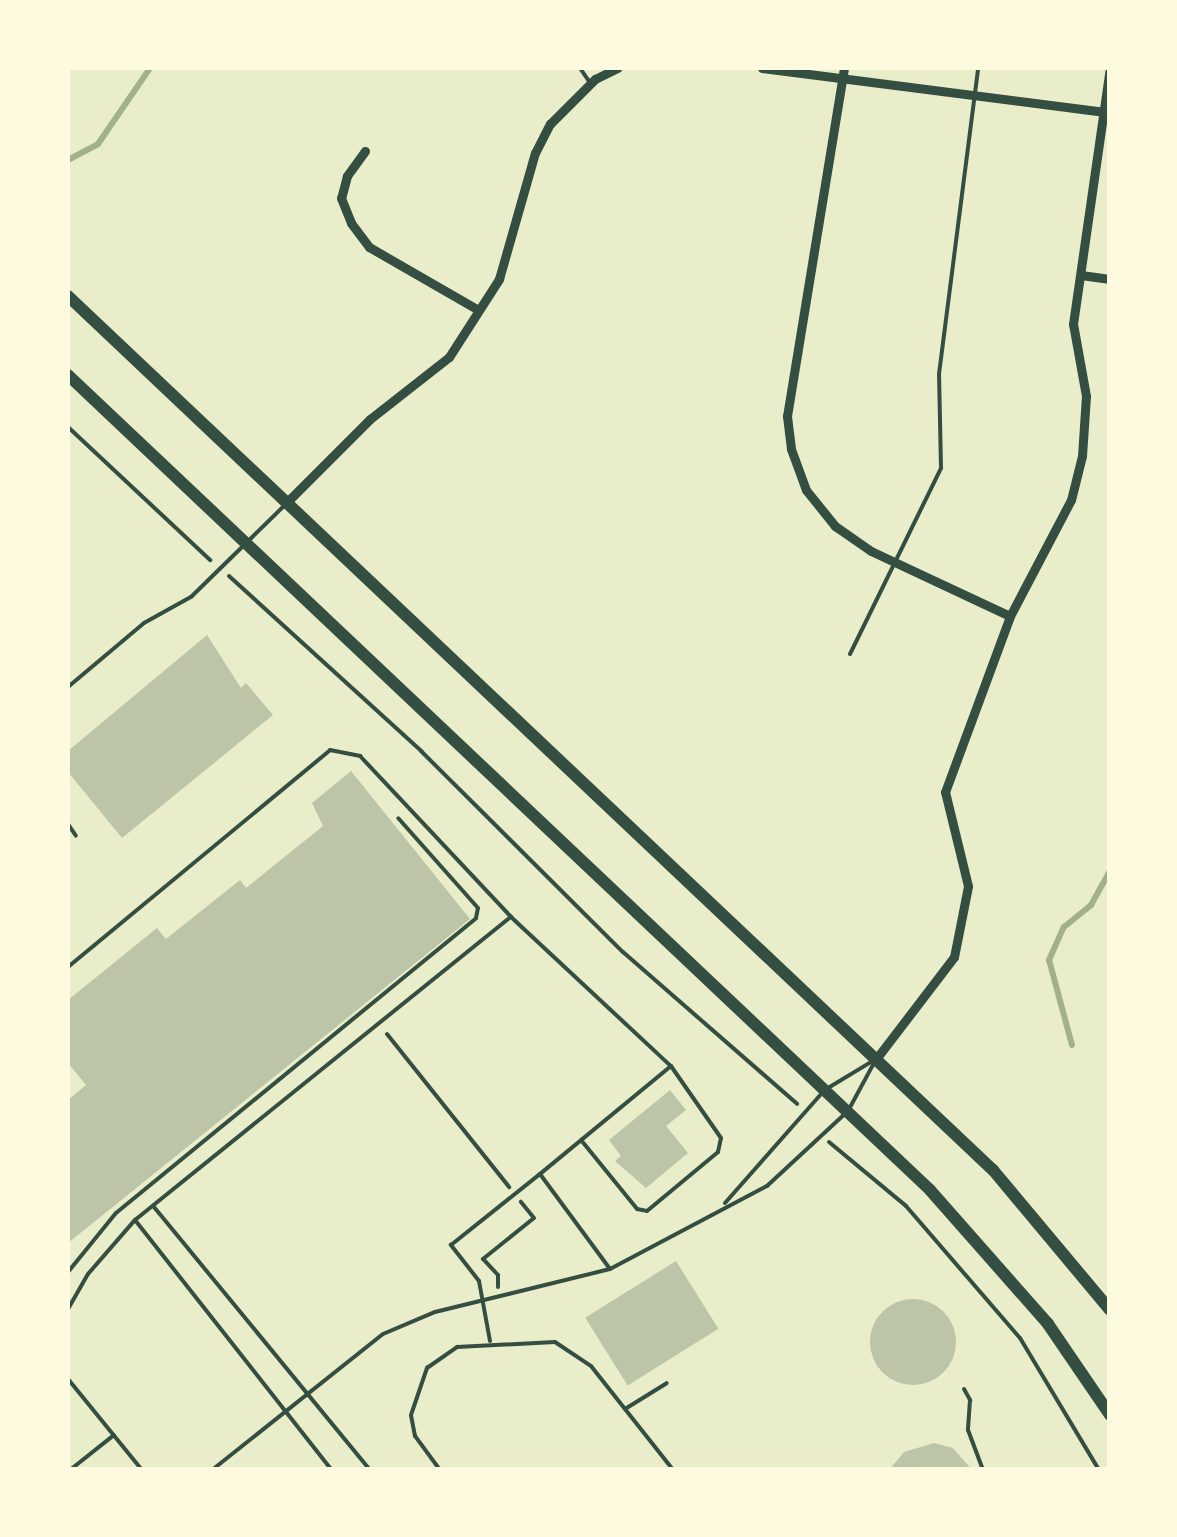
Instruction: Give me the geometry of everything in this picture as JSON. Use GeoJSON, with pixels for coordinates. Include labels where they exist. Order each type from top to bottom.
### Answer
{"type":"FeatureCollection","features":[{"type":"Feature","properties":{"kind":"main road"},"geometry":{"type":"LineString","coordinates":[[68,296],[992,1170],[1110,1310]]}},
{"type":"Feature","properties":{"kind":"main road"},"geometry":{"type":"LineString","coordinates":[[68,374],[826,1090],[980,1242],[1110,1415]]}},
{"type":"Feature","properties":{"kind":"street"},"geometry":{"type":"LineString","coordinates":[[287,502],[370,419],[449,357],[498,279],[535,153],[550,124],[590,83],[618,68]]}},
{"type":"Feature","properties":{"kind":"street"},"geometry":{"type":"LineString","coordinates":[[762,68],[844,72],[1099,111]]}},
{"type":"Feature","properties":{"kind":"street"},"geometry":{"type":"LineString","coordinates":[[876,1059],[954,957],[966,916],[968,886],[945,792],[1010,616],[1071,500],[1082,456],[1086,396],[1073,324],[1099,111],[1110,68]]}},
{"type":"Feature","properties":{"kind":"street"},"geometry":{"type":"LineString","coordinates":[[844,72],[787,416],[806,490],[835,526],[896,563],[1010,616]]}},
{"type":"Feature","properties":{"kind":"street"},"geometry":{"type":"LineString","coordinates":[[366,151],[346,176],[341,198],[351,223],[369,247],[477,309]]}},
{"type":"Feature","properties":{"kind":"street"},"geometry":{"type":"LineString","coordinates":[[1082,275],[1110,279]]}},
{"type":"Feature","properties":{"kind":"lane"},"geometry":{"type":"LineString","coordinates":[[580,68],[590,83]]}},
{"type":"Feature","properties":{"kind":"lane"},"geometry":{"type":"LineString","coordinates":[[850,654],[941,468],[938,374],[978,68]]}},
{"type":"Feature","properties":{"kind":"lane"},"geometry":{"type":"LineString","coordinates":[[68,687],[144,623],[223,570],[287,502]]}},
{"type":"Feature","properties":{"kind":"lane"},"geometry":{"type":"LineString","coordinates":[[68,967],[330,750],[360,756],[510,916],[671,1066],[721,1138],[718,1152],[647,1211],[637,1209],[581,1140]]}},
{"type":"Feature","properties":{"kind":"lane"},"geometry":{"type":"LineString","coordinates":[[68,824],[76,836]]}},
{"type":"Feature","properties":{"kind":"lane"},"geometry":{"type":"LineString","coordinates":[[68,1308],[135,1220],[510,916]]}},
{"type":"Feature","properties":{"kind":"lane"},"geometry":{"type":"LineString","coordinates":[[722,1207],[803,1111],[826,1090],[876,1059]]}},
{"type":"Feature","properties":{"kind":"lane"},"geometry":{"type":"LineString","coordinates":[[212,1470],[383,1334],[483,1299],[610,1269],[767,1186],[848,1111],[876,1059]]}},
{"type":"Feature","properties":{"kind":"lane"},"geometry":{"type":"LineString","coordinates":[[490,1342],[479,1281],[451,1245],[671,1066]]}},
{"type":"Feature","properties":{"kind":"lane"},"geometry":{"type":"LineString","coordinates":[[540,1174],[610,1269]]}},
{"type":"Feature","properties":{"kind":"lane"},"geometry":{"type":"LineString","coordinates":[[153,1205],[370,1470]]}},
{"type":"Feature","properties":{"kind":"lane"},"geometry":{"type":"LineString","coordinates":[[135,1220],[288,1408],[332,1470]]}},
{"type":"Feature","properties":{"kind":"lane"},"geometry":{"type":"LineString","coordinates":[[440,1470],[415,1436],[419,1381],[438,1357],[490,1342],[555,1342],[571,1349],[673,1470]]}},
{"type":"Feature","properties":{"kind":"lane"},"geometry":{"type":"LineString","coordinates":[[68,1379],[142,1470]]}},
{"type":"Feature","properties":{"kind":"lane"},"geometry":{"type":"LineString","coordinates":[[625,1410],[668,1383]]}},
{"type":"Feature","properties":{"kind":"lane"},"geometry":{"type":"LineString","coordinates":[[964,1389],[970,1400],[968,1430],[983,1470]]}},
{"type":"Feature","properties":{"kind":"lane"},"geometry":{"type":"LineString","coordinates":[[70,1470],[114,1435]]}},
{"type":"Feature","properties":{"kind":"path"},"geometry":{"type":"LineString","coordinates":[[68,427],[421,751],[623,952],[803,1111]]}},
{"type":"Feature","properties":{"kind":"path"},"geometry":{"type":"LineString","coordinates":[[68,1272],[116,1213],[469,927],[478,908],[398,818]]}},
{"type":"Feature","properties":{"kind":"path"},"geometry":{"type":"LineString","coordinates":[[366,1009],[534,1218],[483,1259],[498,1275],[499,1295]]}},
{"type":"Feature","properties":{"kind":"path"},"geometry":{"type":"LineString","coordinates":[[822,1135],[906,1206],[1011,1327],[1099,1470]]}},
{"type":"Feature","properties":{"kind":"building"},"geometry":{"type":"Polygon","coordinates":[[[207,635],[241,688],[246,683],[273,715],[122,838],[68,772],[68,751],[207,635]]]}},
{"type":"Feature","properties":{"kind":"building"},"geometry":{"type":"Polygon","coordinates":[[[351,771],[470,919],[68,1243],[68,1100],[86,1085],[68,1063],[68,1000],[157,928],[166,939],[240,880],[246,888],[323,826],[312,803],[351,771]]]}},
{"type":"Feature","properties":{"kind":"building"},"geometry":{"type":"Polygon","coordinates":[[[670,1090],[686,1110],[666,1126],[688,1153],[646,1188],[615,1161],[621,1156],[609,1140],[670,1090]]]}},
{"type":"Feature","properties":{"kind":"building"},"geometry":{"type":"Polygon","coordinates":[[[676,1261],[718,1329],[628,1386],[585,1318],[676,1261]]]}},
{"type":"Feature","properties":{"kind":"building"},"geometry":{"type":"Polygon","coordinates":[[[913,1299],[937,1306],[949,1318],[956,1342],[949,1366],[937,1378],[913,1385],[889,1378],[877,1366],[870,1342],[877,1318],[889,1306],[913,1299]]]}},
{"type":"Feature","properties":{"kind":"building"},"geometry":{"type":"Polygon","coordinates":[[[934,1443],[953,1448],[972,1470],[889,1470],[904,1452],[934,1443]]]}},
{"type":"Feature","properties":{"kind":"waterway"},"geometry":{"type":"LineString","coordinates":[[68,160],[98,144],[150,68]]}},
{"type":"Feature","properties":{"kind":"waterway"},"geometry":{"type":"LineString","coordinates":[[1072,1045],[1049,960],[1064,927],[1091,905],[1110,871]]}}]}
